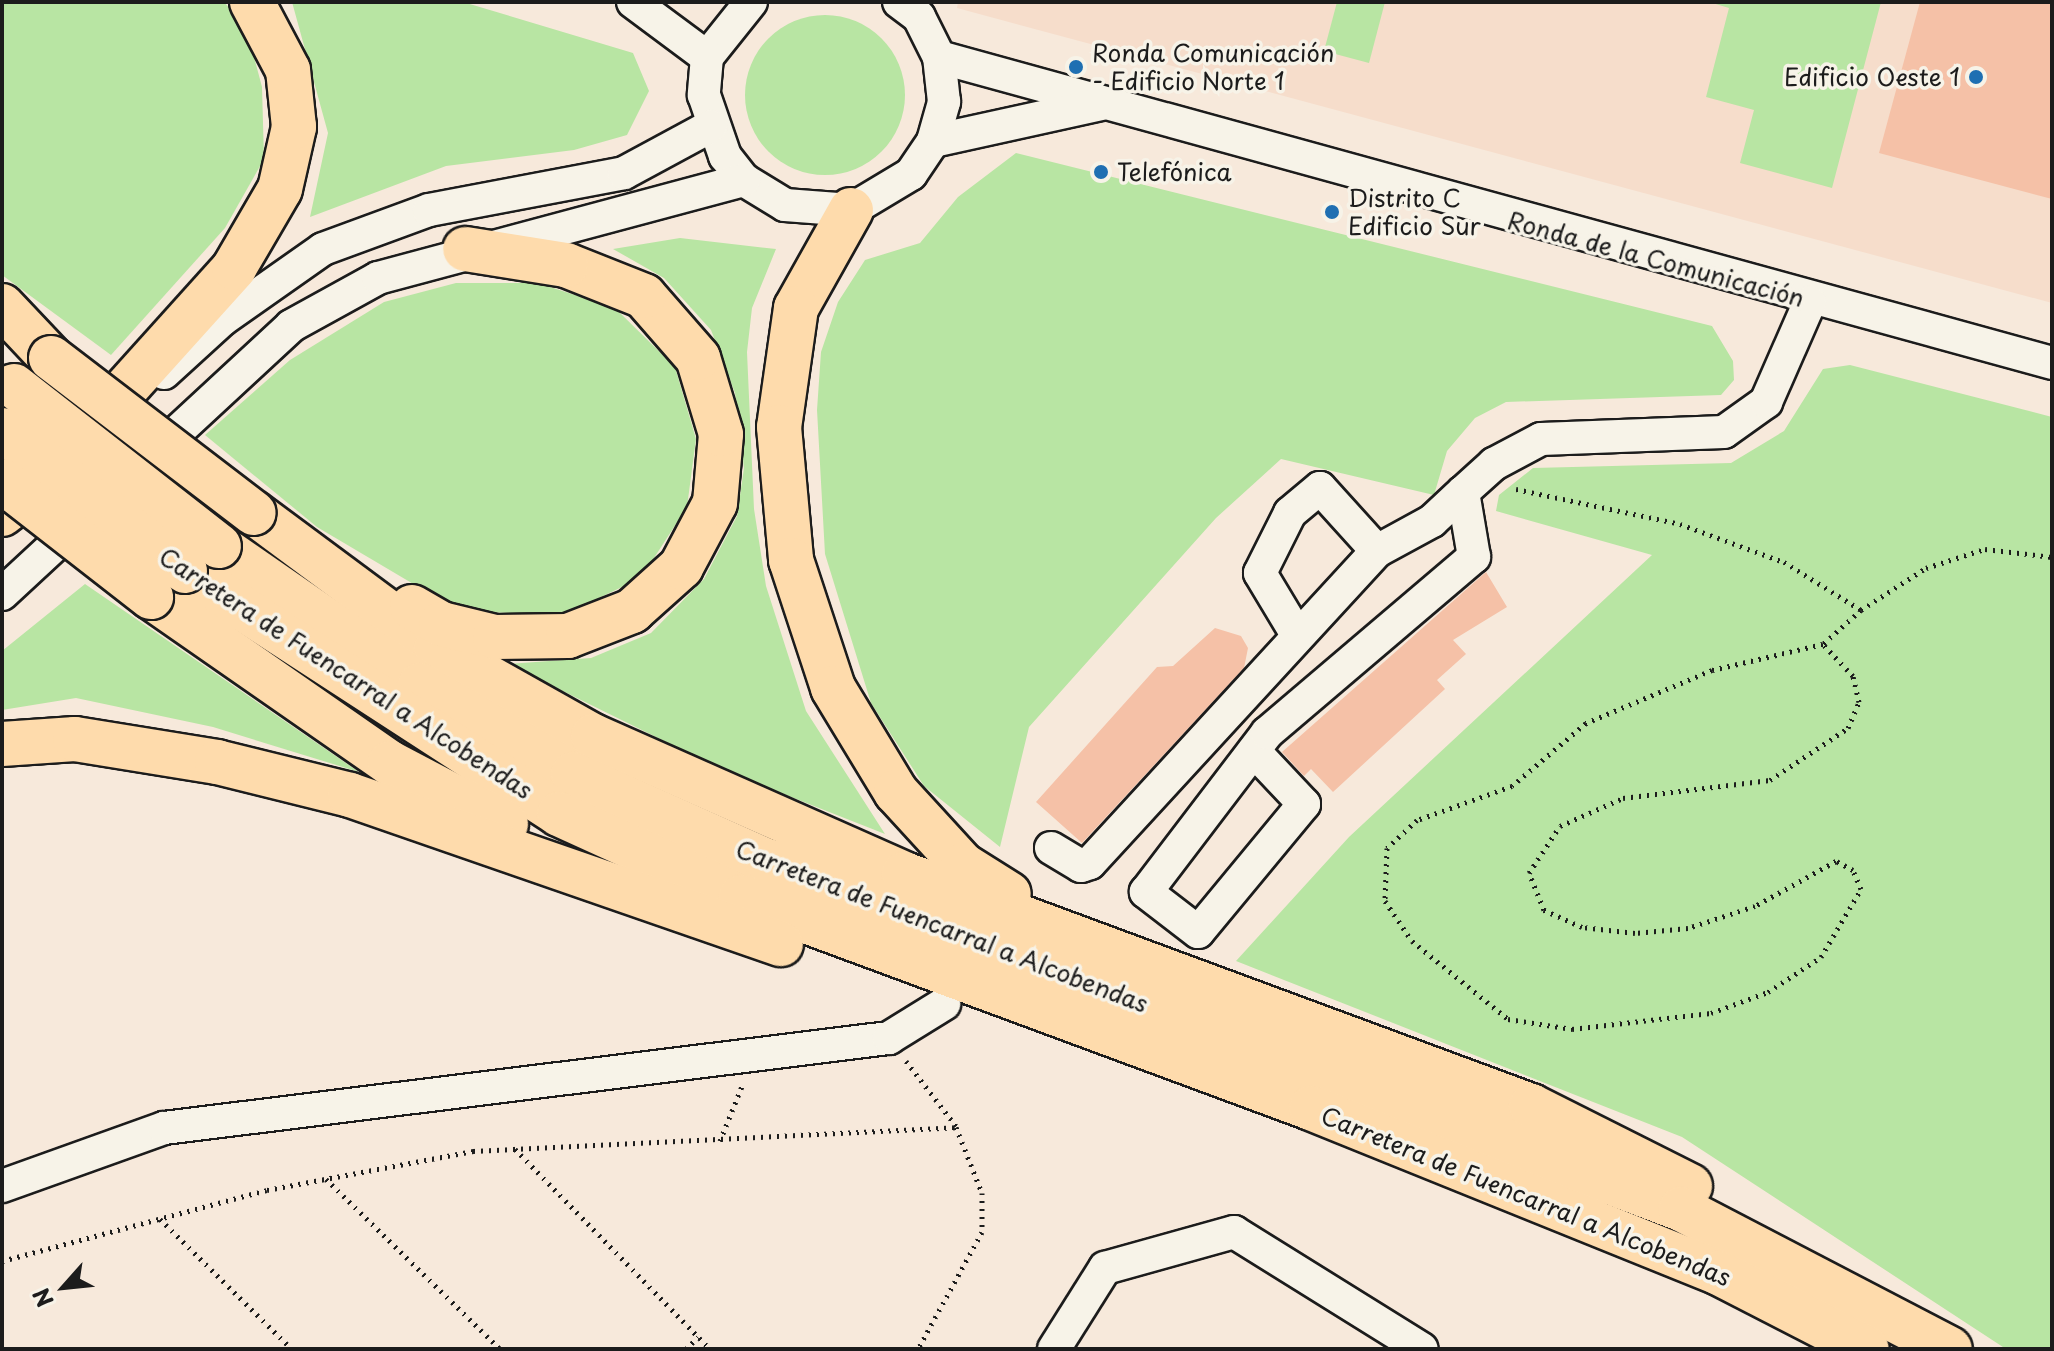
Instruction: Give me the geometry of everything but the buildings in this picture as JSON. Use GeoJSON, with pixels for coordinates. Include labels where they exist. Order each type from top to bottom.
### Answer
{"type":"FeatureCollection","features":[{"type":"Feature","properties":{"kind":"highway"},"geometry":{"type":"LineString","coordinates":[[2,514],[20,483],[234,268],[280,189],[294,127],[288,70],[252,2]]}},
{"type":"Feature","properties":{"kind":"highway"},"geometry":{"type":"LineString","coordinates":[[851,210],[796,308],[779,427],[791,560],[833,688],[896,792],[963,865],[1069,932]]}},
{"type":"Feature","properties":{"kind":"highway"},"geometry":{"type":"LineString","coordinates":[[254,513],[441,624],[495,637],[568,636],[632,611],[681,567],[715,503],[721,434],[698,358],[644,296],[566,265],[465,249]]}},
{"type":"Feature","properties":{"kind":"highway"},"geometry":{"type":"LineString","coordinates":[[2,306],[51,358]]}},
{"type":"Feature","properties":{"kind":"highway"},"geometry":{"type":"LineString","coordinates":[[2,320],[436,648],[593,736],[904,874],[1069,932],[1531,1106],[1774,1227],[1891,1312]]}},
{"type":"Feature","properties":{"kind":"highway","name":"Carretera de Fuencarral a Alcobendas"},"geometry":{"type":"LineString","coordinates":[[8,382],[185,571],[420,685],[573,774],[767,861],[1681,1209],[1891,1312],[1950,1349]]}},
{"type":"Feature","properties":{"kind":"highway","name":"Carretera de Fuencarral a Alcobendas"},"geometry":{"type":"LineString","coordinates":[[2,430],[185,571],[559,814],[741,897],[1311,1108],[1719,1273],[1852,1345]]}},
{"type":"Feature","properties":{"kind":"highway"},"geometry":{"type":"LineString","coordinates":[[20,483],[185,571],[390,763],[614,882]]}},
{"type":"Feature","properties":{"kind":"highway"},"geometry":{"type":"LineString","coordinates":[[2,744],[75,739],[217,762],[350,795],[614,882],[944,1004],[1311,1108]]}},
{"type":"Feature","properties":{"kind":"street"},"geometry":{"type":"LineString","coordinates":[[633,2],[707,57]]}},
{"type":"Feature","properties":{"kind":"street"},"geometry":{"type":"LineString","coordinates":[[738,3],[707,57],[711,126],[744,180],[785,205],[851,210],[911,174],[933,141],[944,102],[939,57],[919,17],[899,2]]}},
{"type":"Feature","properties":{"kind":"street","name":"Ronda de la Comunicación"},"geometry":{"type":"LineString","coordinates":[[939,57],[1810,302],[2052,363]]}},
{"type":"Feature","properties":{"kind":"street"},"geometry":{"type":"LineString","coordinates":[[933,141],[1106,103]]}},
{"type":"Feature","properties":{"kind":"street"},"geometry":{"type":"LineString","coordinates":[[2,521],[20,483],[222,320],[323,249],[429,210],[624,173],[711,126]]}},
{"type":"Feature","properties":{"kind":"street"},"geometry":{"type":"LineString","coordinates":[[2,594],[291,326],[378,278],[465,249],[744,180]]}},
{"type":"Feature","properties":{"kind":"street"},"geometry":{"type":"LineString","coordinates":[[1051,848],[1081,866],[1090,863],[1296,633],[1377,551],[1432,521],[1470,486],[1541,439],[1724,432],[1766,402],[1810,302]]}},
{"type":"Feature","properties":{"kind":"street"},"geometry":{"type":"LineString","coordinates":[[1254,751],[1304,804],[1198,932],[1146,892],[1254,751],[1474,557],[1470,486]]}},
{"type":"Feature","properties":{"kind":"street"},"geometry":{"type":"LineString","coordinates":[[1296,633],[1260,573],[1305,497],[1327,492],[1377,551]]}},
{"type":"Feature","properties":{"kind":"street"},"geometry":{"type":"LineString","coordinates":[[2,1186],[164,1128],[889,1038],[944,1004]]}},
{"type":"Feature","properties":{"kind":"street"},"geometry":{"type":"LineString","coordinates":[[1054,1349],[1105,1268],[1234,1232],[1422,1349]]}},
{"type":"Feature","properties":{"kind":"path"},"geometry":{"type":"LineString","coordinates":[[1470,486],[1680,524],[1784,562],[1861,610]]}},
{"type":"Feature","properties":{"kind":"path"},"geometry":{"type":"LineString","coordinates":[[1823,644],[1853,676],[1859,702],[1848,728],[1770,780],[1623,798],[1560,826],[1529,873],[1544,910],[1582,927],[1635,933],[1688,928],[1755,906],[1836,861],[1853,870],[1861,889],[1842,927],[1821,957],[1768,992],[1711,1013],[1639,1026],[1572,1029],[1508,1019],[1412,941],[1385,901],[1387,848],[1417,820],[1512,786],[1586,723],[1712,670],[1823,644],[1861,610],[1926,568],[1985,549],[2052,557]]}},
{"type":"Feature","properties":{"kind":"path"},"geometry":{"type":"LineString","coordinates":[[889,1038],[956,1127],[982,1193],[982,1232],[918,1349]]}},
{"type":"Feature","properties":{"kind":"path"},"geometry":{"type":"LineString","coordinates":[[720,1141],[756,1053]]}},
{"type":"Feature","properties":{"kind":"path"},"geometry":{"type":"LineString","coordinates":[[2,1261],[325,1179],[515,1149],[956,1127]]}},
{"type":"Feature","properties":{"kind":"path"},"geometry":{"type":"LineString","coordinates":[[515,1149],[710,1349]]}},
{"type":"Feature","properties":{"kind":"path"},"geometry":{"type":"LineString","coordinates":[[325,1179],[500,1349]]}},
{"type":"Feature","properties":{"kind":"path"},"geometry":{"type":"LineString","coordinates":[[160,1219],[292,1349]]}},
{"type":"Feature","properties":{"kind":"path"},"geometry":{"type":"LineString","coordinates":[[686,1349],[698,1337]]}},
{"type":"Feature","properties":{"kind":"shaded area"},"geometry":{"type":"Polygon","coordinates":[[[958,2],[2052,2],[2052,303],[957,8],[958,2]]]}},
{"type":"Feature","properties":{"kind":"green space"},"geometry":{"type":"Polygon","coordinates":[[[2,2],[224,2],[246,27],[262,87],[264,159],[225,228],[111,355],[2,275],[2,2]]]}},
{"type":"Feature","properties":{"kind":"green space"},"geometry":{"type":"Polygon","coordinates":[[[292,2],[463,2],[633,53],[649,91],[627,135],[574,150],[446,166],[310,217],[328,133],[292,2]]]}},
{"type":"Feature","properties":{"kind":"green space"},"geometry":{"type":"Polygon","coordinates":[[[1337,2],[1385,2],[1369,63],[1324,51],[1337,2]]]}},
{"type":"Feature","properties":{"kind":"green space"},"geometry":{"type":"Polygon","coordinates":[[[1709,2],[1881,2],[1832,188],[1740,163],[1754,110],[1706,97],[1729,8],[1709,2]]]}},
{"type":"Feature","properties":{"kind":"green space"},"geometry":{"type":"Polygon","coordinates":[[[825,15],[856,21],[881,39],[899,64],[905,95],[899,126],[881,151],[856,169],[825,175],[794,169],[769,151],[751,126],[745,95],[751,64],[769,39],[794,21],[825,15]]]}},
{"type":"Feature","properties":{"kind":"green space"},"geometry":{"type":"Polygon","coordinates":[[[1016,153],[1712,326],[1733,361],[1734,380],[1721,395],[1506,402],[1475,418],[1447,451],[1434,495],[1281,459],[1216,518],[1029,727],[1000,847],[924,786],[871,703],[825,554],[817,410],[821,352],[838,302],[865,260],[920,243],[958,197],[1016,153]]]}},
{"type":"Feature","properties":{"kind":"green space"},"geometry":{"type":"Polygon","coordinates":[[[680,238],[776,249],[752,308],[747,352],[754,509],[766,586],[806,711],[885,834],[725,771],[508,664],[591,658],[651,633],[704,579],[737,516],[744,468],[735,393],[711,330],[664,278],[613,249],[680,238]]]}},
{"type":"Feature","properties":{"kind":"green space"},"geometry":{"type":"Polygon","coordinates":[[[456,283],[538,283],[615,308],[675,367],[696,439],[687,507],[641,578],[563,615],[459,611],[317,527],[205,435],[290,360],[384,302],[456,283]]]}},
{"type":"Feature","properties":{"kind":"green space"},"geometry":{"type":"Polygon","coordinates":[[[1850,365],[2052,417],[2052,1349],[2006,1349],[1682,1137],[1236,961],[1349,837],[1652,555],[1496,511],[1499,495],[1533,468],[1731,463],[1784,431],[1823,369],[1850,365]]]}},
{"type":"Feature","properties":{"kind":"green space"},"geometry":{"type":"Polygon","coordinates":[[[85,584],[359,772],[213,727],[76,698],[2,710],[2,651],[85,584]]]}},
{"type":"Feature","properties":{"kind":"place","name":"Ronda Comunicación - Edificio Norte 1"},"geometry":{"type":"Point","coordinates":[1076,67]}},
{"type":"Feature","properties":{"kind":"place","name":"Edificio Oeste 1"},"geometry":{"type":"Point","coordinates":[1976,77]}},
{"type":"Feature","properties":{"kind":"place","name":"Telefónica"},"geometry":{"type":"Point","coordinates":[1101,172]}},
{"type":"Feature","properties":{"kind":"place","name":"Distrito C Edificio Sur"},"geometry":{"type":"Point","coordinates":[1332,212]}}]}
